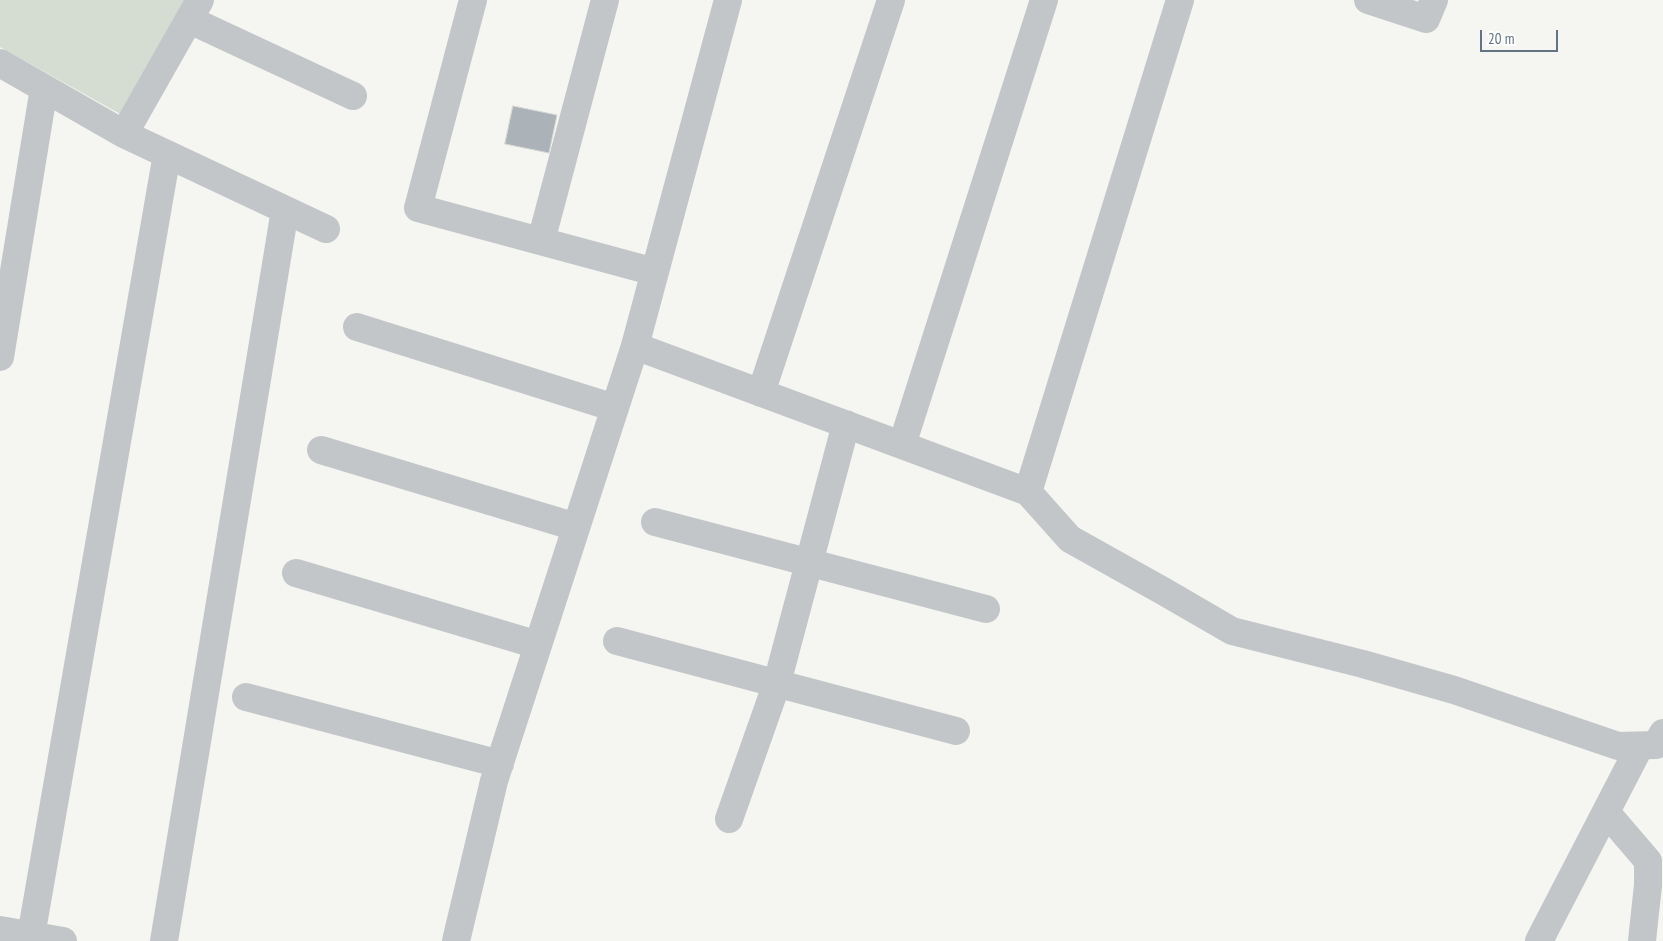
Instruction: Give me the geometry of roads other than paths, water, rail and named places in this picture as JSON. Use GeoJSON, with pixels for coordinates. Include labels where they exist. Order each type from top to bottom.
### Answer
{"type":"FeatureCollection","features":[{"type":"Feature","properties":{"kind":"street"},"geometry":{"type":"LineString","coordinates":[[473,0],[418,208],[655,272]]}},
{"type":"Feature","properties":{"kind":"street"},"geometry":{"type":"LineString","coordinates":[[541,241],[605,0]]}},
{"type":"Feature","properties":{"kind":"street"},"geometry":{"type":"LineString","coordinates":[[456,941],[500,764],[635,346],[728,0]]}},
{"type":"Feature","properties":{"kind":"street"},"geometry":{"type":"LineString","coordinates":[[761,393],[890,0]]}},
{"type":"Feature","properties":{"kind":"street"},"geometry":{"type":"LineString","coordinates":[[902,445],[1044,0]]}},
{"type":"Feature","properties":{"kind":"street"},"geometry":{"type":"LineString","coordinates":[[1028,492],[1180,0]]}},
{"type":"Feature","properties":{"kind":"street"},"geometry":{"type":"LineString","coordinates":[[1368,0],[1426,20],[1434,0]]}},
{"type":"Feature","properties":{"kind":"street"},"geometry":{"type":"LineString","coordinates":[[124,134],[195,10],[353,96]]}},
{"type":"Feature","properties":{"kind":"street"},"geometry":{"type":"LineString","coordinates":[[0,63],[124,134],[326,229]]}},
{"type":"Feature","properties":{"kind":"street"},"geometry":{"type":"LineString","coordinates":[[0,357],[44,88]]}},
{"type":"Feature","properties":{"kind":"street"},"geometry":{"type":"LineString","coordinates":[[31,936],[167,154]]}},
{"type":"Feature","properties":{"kind":"street"},"geometry":{"type":"LineString","coordinates":[[164,941],[285,210]]}},
{"type":"Feature","properties":{"kind":"street"},"geometry":{"type":"LineString","coordinates":[[357,328],[615,408]]}},
{"type":"Feature","properties":{"kind":"street"},"geometry":{"type":"LineString","coordinates":[[635,346],[1028,492],[1070,539],[1232,631],[1454,690],[1618,746],[1652,740]]}},
{"type":"Feature","properties":{"kind":"street"},"geometry":{"type":"LineString","coordinates":[[729,819],[778,683],[846,424]]}},
{"type":"Feature","properties":{"kind":"street"},"geometry":{"type":"LineString","coordinates":[[321,450],[576,527]]}},
{"type":"Feature","properties":{"kind":"street"},"geometry":{"type":"LineString","coordinates":[[655,522],[986,609]]}},
{"type":"Feature","properties":{"kind":"street"},"geometry":{"type":"LineString","coordinates":[[296,573],[538,644]]}},
{"type":"Feature","properties":{"kind":"street"},"geometry":{"type":"LineString","coordinates":[[617,641],[956,731]]}},
{"type":"Feature","properties":{"kind":"street"},"geometry":{"type":"LineString","coordinates":[[246,697],[500,764]]}},
{"type":"Feature","properties":{"kind":"street"},"geometry":{"type":"LineString","coordinates":[[1539,941],[1606,812],[1652,740]]}},
{"type":"Feature","properties":{"kind":"street"},"geometry":{"type":"LineString","coordinates":[[1606,812],[1656,863],[1648,885],[1642,941]]}},
{"type":"Feature","properties":{"kind":"street"},"geometry":{"type":"LineString","coordinates":[[0,930],[63,941]]}}]}
